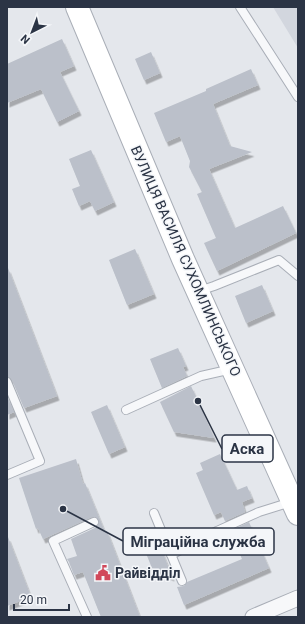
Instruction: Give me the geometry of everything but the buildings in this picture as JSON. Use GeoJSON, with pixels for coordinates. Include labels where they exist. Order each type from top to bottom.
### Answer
{"type":"FeatureCollection","features":[{"type":"Feature","properties":{"kind":"main road","name":"ВУЛИЦЯ ВАСИЛЯ СУХОМЛИНСЬКОГО"},"geometry":{"type":"LineString","coordinates":[[77,7],[198,291],[295,508]]}},
{"type":"Feature","properties":{"kind":"street"},"geometry":{"type":"LineString","coordinates":[[253,617],[298,598]]}},
{"type":"Feature","properties":{"kind":"lane"},"geometry":{"type":"LineString","coordinates":[[240,7],[298,97]]}},
{"type":"Feature","properties":{"kind":"lane"},"geometry":{"type":"LineString","coordinates":[[198,291],[279,260],[298,276]]}},
{"type":"Feature","properties":{"kind":"lane"},"geometry":{"type":"LineString","coordinates":[[126,410],[201,376],[232,369]]}},
{"type":"Feature","properties":{"kind":"lane"},"geometry":{"type":"LineString","coordinates":[[7,382],[10,395],[40,461],[7,475]]}},
{"type":"Feature","properties":{"kind":"lane"},"geometry":{"type":"LineString","coordinates":[[171,554],[259,512],[295,508]]}},
{"type":"Feature","properties":{"kind":"lane"},"geometry":{"type":"LineString","coordinates":[[154,513],[182,581]]}},
{"type":"Feature","properties":{"kind":"lane"},"geometry":{"type":"LineString","coordinates":[[86,617],[53,541],[94,522]]}},
{"type":"Feature","properties":{"kind":"shaded area"},"geometry":{"type":"Polygon","coordinates":[[[273,7],[298,7],[298,48],[273,7]]]}},
{"type":"Feature","properties":{"kind":"place","name":"Аска"},"geometry":{"type":"Point","coordinates":[198,401]}},
{"type":"Feature","properties":{"kind":"place","name":"Міграційна служба"},"geometry":{"type":"Point","coordinates":[63,509]}},
{"type":"Feature","properties":{"kind":"place","name":"Райвідділ"},"geometry":{"type":"Point","coordinates":[103,573]}}]}
